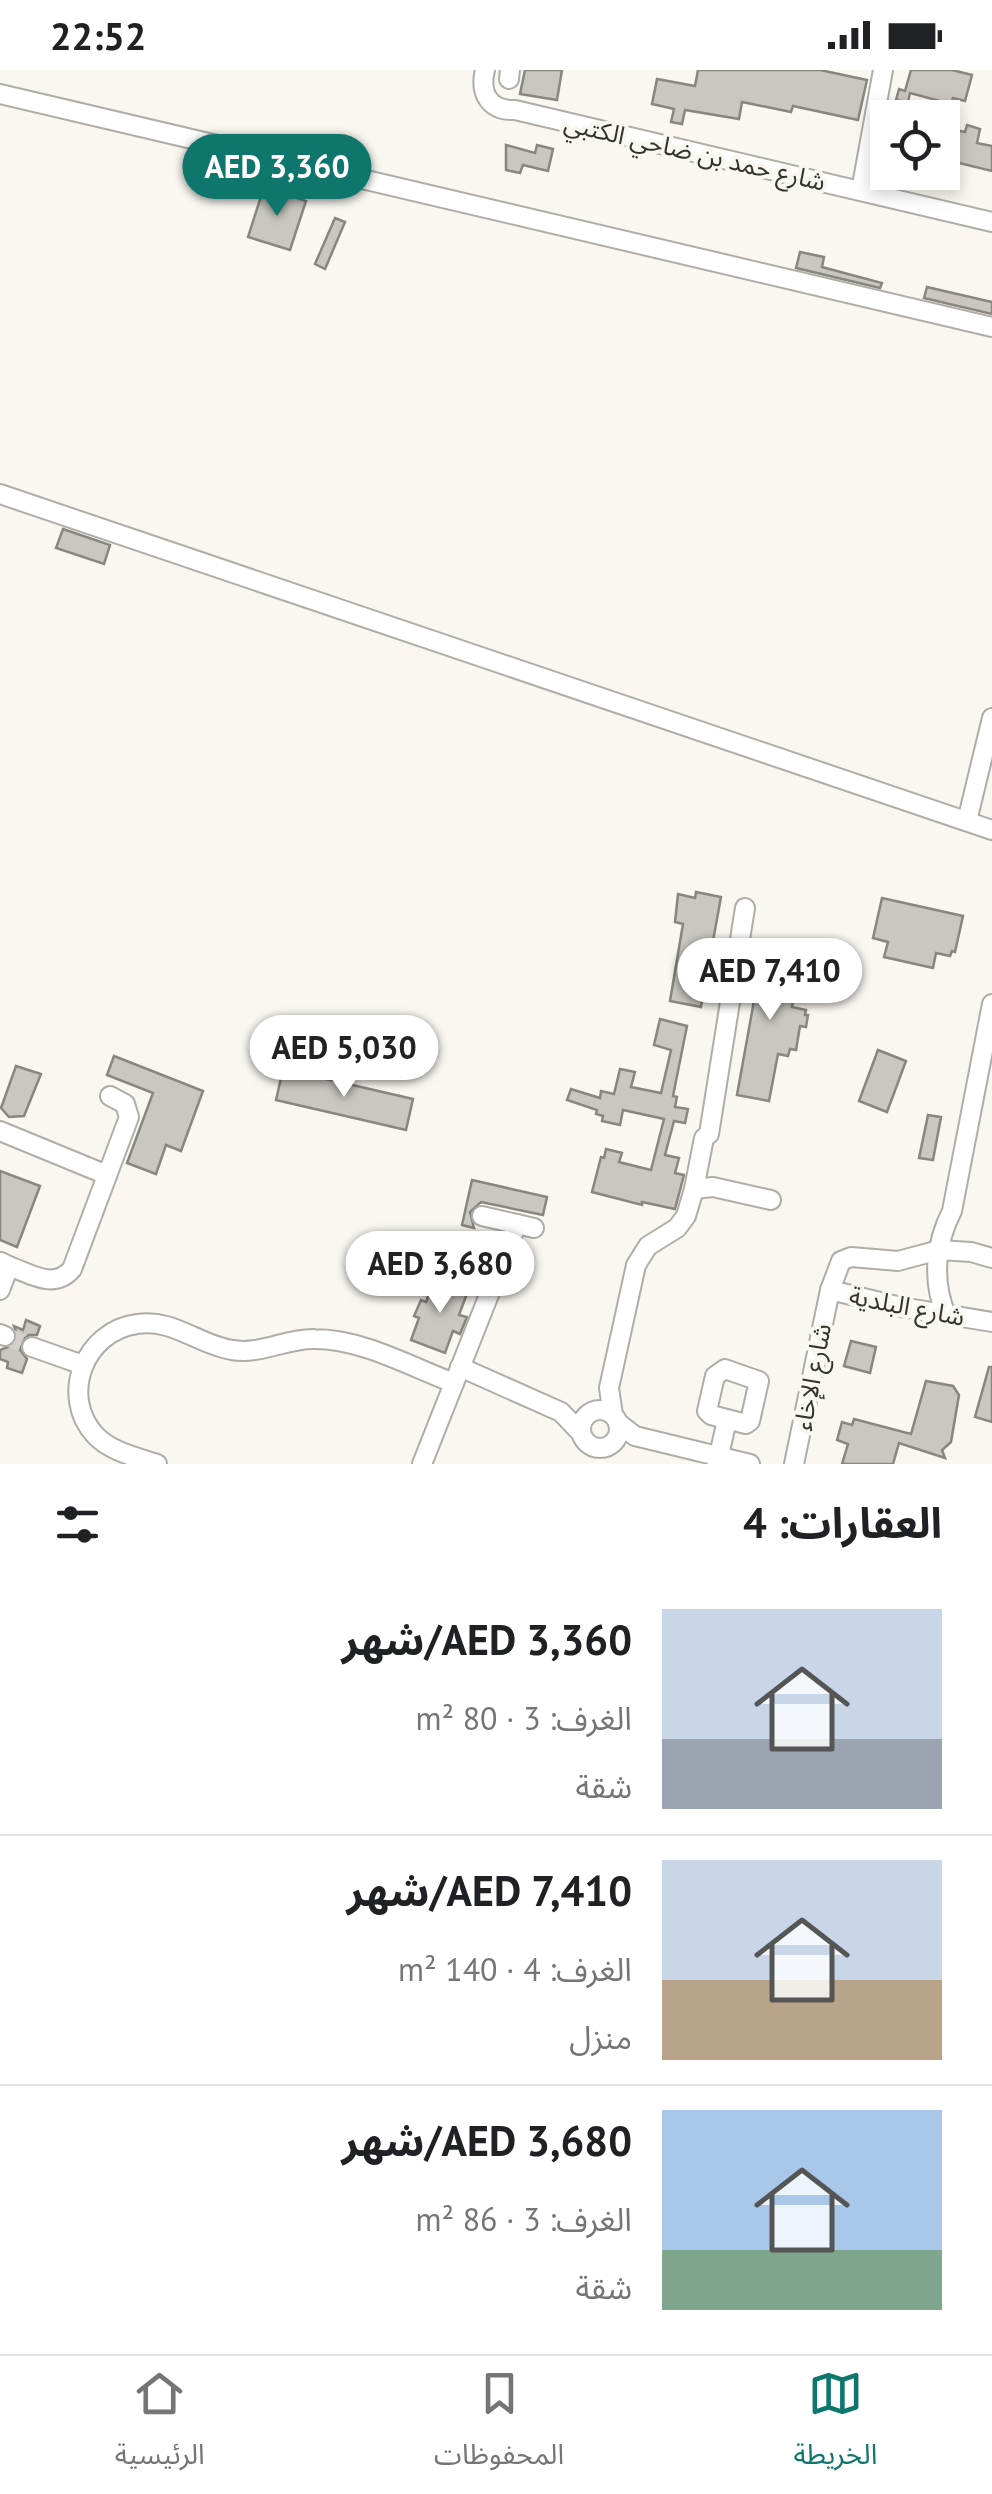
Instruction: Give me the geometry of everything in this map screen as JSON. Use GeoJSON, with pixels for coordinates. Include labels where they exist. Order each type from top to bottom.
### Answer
{"type":"FeatureCollection","features":[{"type":"Feature","properties":{"kind":"street"},"geometry":{"type":"LineString","coordinates":[[862,191],[883,70]]}},
{"type":"Feature","properties":{"kind":"street","name":"شارع حمد بن ضاحي الكتبي"},"geometry":{"type":"LineString","coordinates":[[485,71],[482,85],[486,98],[496,107],[992,222]]}},
{"type":"Feature","properties":{"kind":"street"},"geometry":{"type":"LineString","coordinates":[[0,94],[992,327]]}},
{"type":"Feature","properties":{"kind":"street"},"geometry":{"type":"LineString","coordinates":[[0,494],[992,830]]}},
{"type":"Feature","properties":{"kind":"street"},"geometry":{"type":"LineString","coordinates":[[967,821],[992,718]]}},
{"type":"Feature","properties":{"kind":"street"},"geometry":{"type":"LineString","coordinates":[[585,1448],[582,1422],[608,1388],[638,1258],[682,1222],[694,1189],[718,1093],[714,1088],[744,908]]}},
{"type":"Feature","properties":{"kind":"street"},"geometry":{"type":"LineString","coordinates":[[946,1316],[938,1283],[939,1250],[952,1211],[988,1050],[992,1004]]}},
{"type":"Feature","properties":{"kind":"street"},"geometry":{"type":"LineString","coordinates":[[0,1290],[5,1264],[50,1281],[70,1273],[129,1117],[125,1104],[110,1096]]}},
{"type":"Feature","properties":{"kind":"street"},"geometry":{"type":"LineString","coordinates":[[0,1131],[107,1175]]}},
{"type":"Feature","properties":{"kind":"street"},"geometry":{"type":"LineString","coordinates":[[694,1189],[713,1186],[772,1200]]}},
{"type":"Feature","properties":{"kind":"street"},"geometry":{"type":"LineString","coordinates":[[952,1211],[957,1229],[971,1252]]}},
{"type":"Feature","properties":{"kind":"street"},"geometry":{"type":"LineString","coordinates":[[422,1464],[457,1375],[526,1226],[482,1216]]}},
{"type":"Feature","properties":{"kind":"street","name":"شارع البلدية"},"geometry":{"type":"LineString","coordinates":[[992,1258],[939,1250],[892,1262],[846,1258],[837,1266],[830,1290],[946,1316],[992,1322]]}},
{"type":"Feature","properties":{"kind":"street","name":"شارع الإخاء"},"geometry":{"type":"LineString","coordinates":[[794,1464],[830,1290]]}},
{"type":"Feature","properties":{"kind":"street"},"geometry":{"type":"LineString","coordinates":[[157,1464],[109,1446],[88,1426],[78,1398],[83,1365],[108,1335],[120,1328],[148,1323],[162,1324],[231,1350],[257,1351],[299,1340],[338,1341],[457,1375],[560,1412],[602,1410],[635,1436],[718,1460],[750,1464]]}},
{"type":"Feature","properties":{"kind":"street"},"geometry":{"type":"LineString","coordinates":[[32,1346],[83,1365]]}},
{"type":"Feature","properties":{"kind":"street"},"geometry":{"type":"LineString","coordinates":[[608,1388],[618,1433],[614,1442]]}},
{"type":"Feature","properties":{"kind":"street"},"geometry":{"type":"LineString","coordinates":[[560,1412],[585,1448]]}},
{"type":"Feature","properties":{"kind":"street"},"geometry":{"type":"LineString","coordinates":[[718,1460],[727,1420]]}},
{"type":"Feature","properties":{"kind":"street"},"geometry":{"type":"LineString","coordinates":[[585,1448],[599,1448],[635,1436]]}},
{"type":"Feature","properties":{"kind":"building"},"geometry":{"type":"Polygon","coordinates":[[[525,70],[562,70],[557,100],[520,94],[525,70]]]}},
{"type":"Feature","properties":{"kind":"building"},"geometry":{"type":"Polygon","coordinates":[[[698,70],[820,70],[867,80],[858,120],[793,106],[791,112],[742,102],[739,119],[685,110],[682,124],[671,122],[674,109],[652,104],[657,79],[695,86],[698,70]]]}},
{"type":"Feature","properties":{"kind":"building"},"geometry":{"type":"Polygon","coordinates":[[[911,70],[952,70],[972,75],[965,101],[936,100],[910,93],[908,100],[896,100],[899,89],[905,91],[911,70]]]}},
{"type":"Feature","properties":{"kind":"building"},"geometry":{"type":"Polygon","coordinates":[[[967,125],[980,129],[977,143],[992,146],[992,171],[960,163],[960,131],[965,132],[967,125]]]}},
{"type":"Feature","properties":{"kind":"building"},"geometry":{"type":"Polygon","coordinates":[[[506,145],[535,153],[537,145],[553,149],[548,171],[523,165],[520,173],[506,170],[506,145]]]}},
{"type":"Feature","properties":{"kind":"building"},"geometry":{"type":"Polygon","coordinates":[[[264,187],[306,201],[290,250],[248,237],[264,187]]]}},
{"type":"Feature","properties":{"kind":"building"},"geometry":{"type":"Polygon","coordinates":[[[335,218],[345,222],[325,269],[315,264],[335,218]]]}},
{"type":"Feature","properties":{"kind":"building"},"geometry":{"type":"Polygon","coordinates":[[[800,252],[824,257],[822,267],[882,283],[880,288],[796,268],[800,252]]]}},
{"type":"Feature","properties":{"kind":"building"},"geometry":{"type":"Polygon","coordinates":[[[927,287],[992,302],[992,314],[924,298],[927,287]]]}},
{"type":"Feature","properties":{"kind":"building"},"geometry":{"type":"Polygon","coordinates":[[[63,529],[110,545],[104,564],[56,548],[63,529]]]}},
{"type":"Feature","properties":{"kind":"building"},"geometry":{"type":"Polygon","coordinates":[[[696,892],[721,897],[709,963],[722,965],[717,991],[704,988],[701,1007],[670,1001],[683,924],[675,922],[678,894],[695,898],[696,892]]]}},
{"type":"Feature","properties":{"kind":"building"},"geometry":{"type":"Polygon","coordinates":[[[882,898],[963,916],[955,952],[950,956],[936,953],[933,968],[884,957],[888,942],[873,938],[882,898]]]}},
{"type":"Feature","properties":{"kind":"building"},"geometry":{"type":"Polygon","coordinates":[[[764,944],[797,950],[787,1000],[808,1015],[806,1027],[800,1026],[796,1050],[790,1049],[788,1056],[778,1054],[769,1101],[737,1095],[759,973],[753,972],[755,959],[761,961],[764,944]]]}},
{"type":"Feature","properties":{"kind":"building"},"geometry":{"type":"Polygon","coordinates":[[[660,1019],[687,1026],[673,1096],[677,1097],[675,1107],[688,1109],[685,1123],[674,1121],[665,1155],[679,1158],[675,1173],[684,1175],[675,1209],[592,1192],[606,1149],[622,1153],[619,1162],[651,1170],[664,1119],[623,1110],[620,1125],[602,1121],[597,1110],[567,1100],[571,1089],[600,1098],[601,1091],[614,1094],[620,1069],[635,1072],[631,1087],[661,1093],[671,1050],[654,1045],[660,1019]]]}},
{"type":"Feature","properties":{"kind":"building"},"geometry":{"type":"Polygon","coordinates":[[[878,1050],[906,1061],[887,1112],[859,1101],[878,1050]]]}},
{"type":"Feature","properties":{"kind":"building"},"geometry":{"type":"Polygon","coordinates":[[[114,1056],[203,1091],[181,1151],[166,1145],[156,1174],[127,1163],[153,1093],[107,1075],[114,1056]]]}},
{"type":"Feature","properties":{"kind":"building"},"geometry":{"type":"Polygon","coordinates":[[[16,1066],[41,1074],[24,1116],[9,1117],[1,1108],[16,1066]]]}},
{"type":"Feature","properties":{"kind":"building"},"geometry":{"type":"Polygon","coordinates":[[[283,1069],[413,1099],[406,1130],[276,1100],[283,1069]]]}},
{"type":"Feature","properties":{"kind":"building"},"geometry":{"type":"Polygon","coordinates":[[[928,1115],[941,1117],[933,1160],[919,1158],[928,1115]]]}},
{"type":"Feature","properties":{"kind":"building"},"geometry":{"type":"Polygon","coordinates":[[[0,1171],[40,1186],[17,1247],[0,1240],[0,1171]]]}},
{"type":"Feature","properties":{"kind":"building"},"geometry":{"type":"Polygon","coordinates":[[[472,1180],[547,1197],[543,1215],[481,1202],[470,1212],[474,1228],[462,1225],[472,1180]]]}},
{"type":"Feature","properties":{"kind":"building"},"geometry":{"type":"Polygon","coordinates":[[[435,1278],[468,1291],[459,1315],[467,1317],[460,1334],[453,1331],[445,1353],[411,1340],[419,1318],[414,1316],[421,1300],[426,1302],[435,1278]]]}},
{"type":"Feature","properties":{"kind":"building"},"geometry":{"type":"Polygon","coordinates":[[[26,1320],[40,1326],[37,1335],[29,1335],[21,1342],[20,1350],[27,1359],[22,1373],[7,1368],[8,1362],[0,1359],[0,1350],[13,1345],[17,1335],[14,1326],[23,1330],[26,1320]]]}},
{"type":"Feature","properties":{"kind":"building"},"geometry":{"type":"Polygon","coordinates":[[[851,1341],[876,1347],[870,1373],[844,1366],[851,1341]]]}},
{"type":"Feature","properties":{"kind":"building"},"geometry":{"type":"Polygon","coordinates":[[[992,1367],[992,1422],[975,1417],[992,1367]]]}},
{"type":"Feature","properties":{"kind":"building"},"geometry":{"type":"Polygon","coordinates":[[[926,1381],[953,1386],[959,1395],[951,1442],[942,1450],[945,1458],[899,1443],[893,1464],[842,1464],[848,1444],[837,1440],[842,1422],[852,1425],[854,1419],[911,1434],[926,1381]]]}},
{"type":"Feature","properties":{"kind":"tunnel"},"geometry":{"type":"LineString","coordinates":[[5,1336],[32,1347]]}}]}
